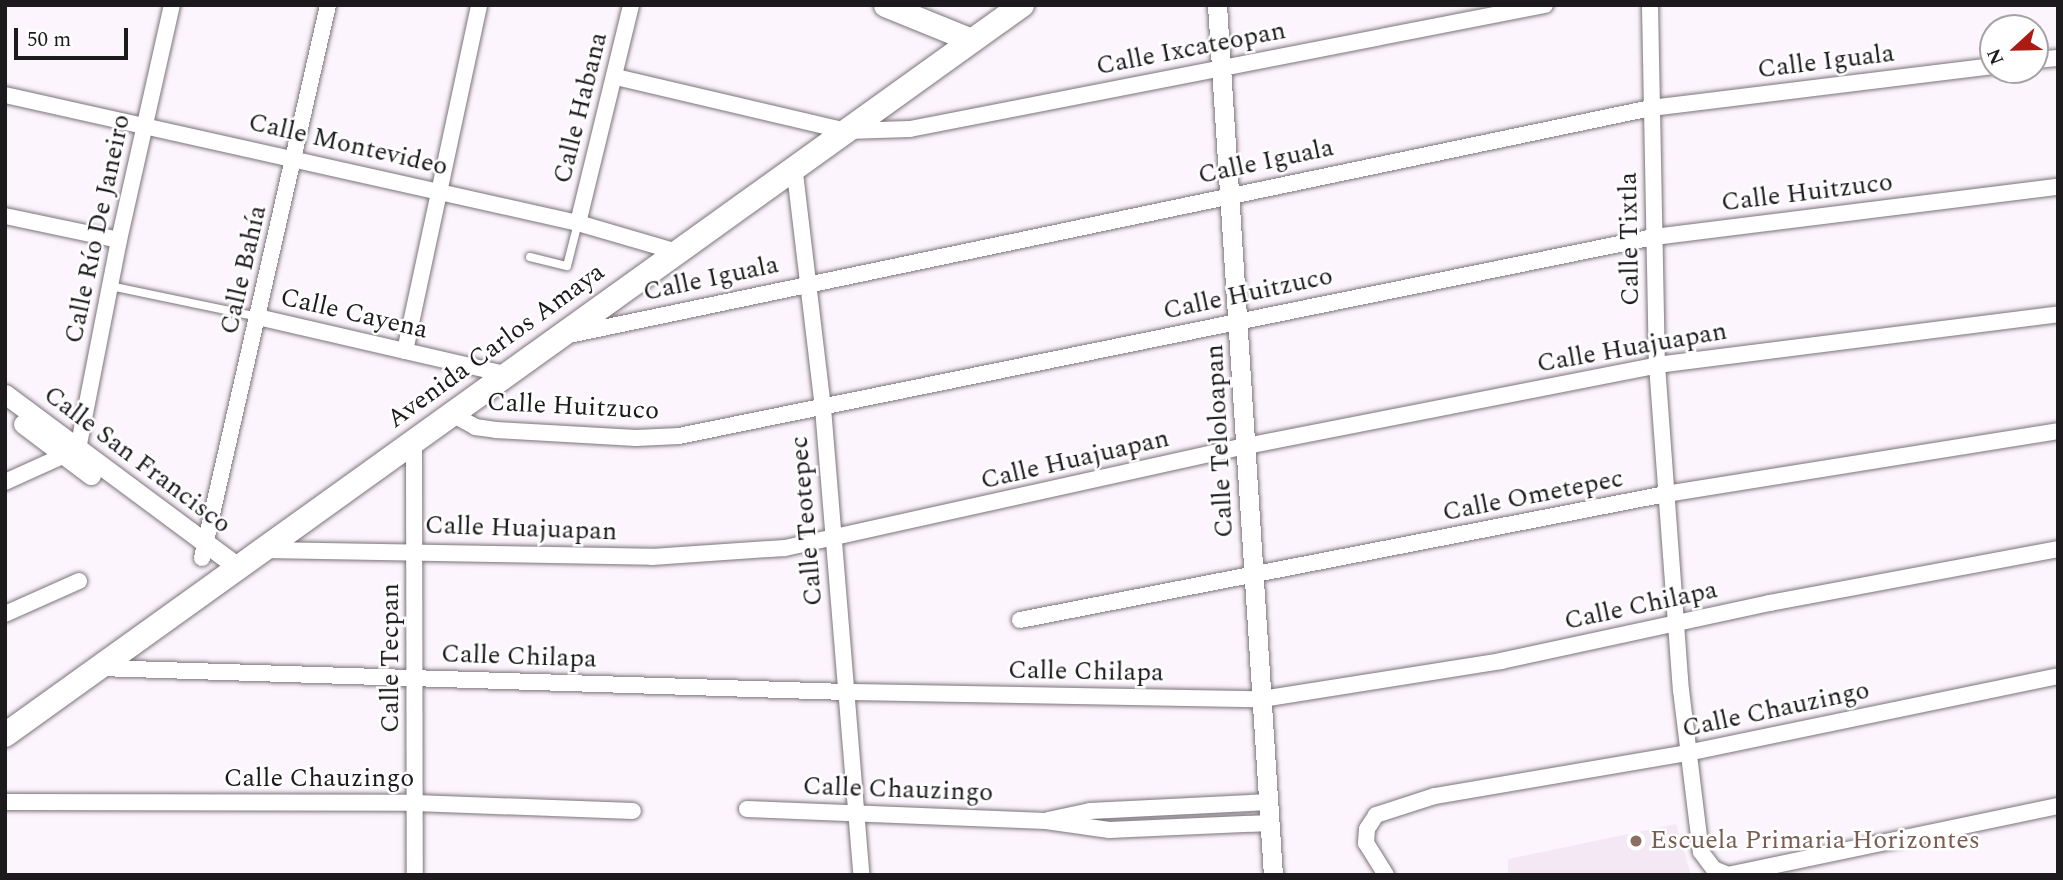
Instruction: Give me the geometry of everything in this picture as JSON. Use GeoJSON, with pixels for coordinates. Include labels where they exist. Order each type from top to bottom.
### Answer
{"type":"FeatureCollection","features":[{"type":"Feature","properties":{"kind":"main road"},"geometry":{"type":"LineString","coordinates":[[885,5],[971,40]]}},
{"type":"Feature","properties":{"kind":"main road","name":"Avenida Carlos Amaya"},"geometry":{"type":"LineString","coordinates":[[5,735],[794,165],[1022,5]]}},
{"type":"Feature","properties":{"kind":"street","name":"Calle Río De Janeiro"},"geometry":{"type":"LineString","coordinates":[[72,452],[172,5]]}},
{"type":"Feature","properties":{"kind":"street","name":"Calle Bahía"},"geometry":{"type":"LineString","coordinates":[[204,551],[328,5]]}},
{"type":"Feature","properties":{"kind":"street"},"geometry":{"type":"LineString","coordinates":[[404,351],[479,5]]}},
{"type":"Feature","properties":{"kind":"street","name":"Calle Habana"},"geometry":{"type":"LineString","coordinates":[[578,223],[616,77],[631,5]]}},
{"type":"Feature","properties":{"kind":"street","name":"Calle Teloloapan"},"geometry":{"type":"LineString","coordinates":[[1217,5],[1232,194],[1273,875]]}},
{"type":"Feature","properties":{"kind":"street","name":"Calle Ixcateopan"},"geometry":{"type":"LineString","coordinates":[[616,77],[846,131],[939,125],[1545,5]]}},
{"type":"Feature","properties":{"kind":"street","name":"Calle Tixtla"},"geometry":{"type":"LineString","coordinates":[[1650,5],[1657,365],[1687,753],[1701,852],[1714,869],[1728,875],[1766,872],[2058,806]]}},
{"type":"Feature","properties":{"kind":"street","name":"Calle Iguala"},"geometry":{"type":"LineString","coordinates":[[555,338],[1651,108],[1979,68]]}},
{"type":"Feature","properties":{"kind":"street","name":"Calle Montevideo"},"geometry":{"type":"LineString","coordinates":[[5,95],[295,157],[578,223],[677,252]]}},
{"type":"Feature","properties":{"kind":"street","name":"Calle Teotepec"},"geometry":{"type":"LineString","coordinates":[[794,165],[823,408],[861,875]]}},
{"type":"Feature","properties":{"kind":"street","name":"Calle Huitzuco"},"geometry":{"type":"LineString","coordinates":[[452,414],[475,427],[496,430],[636,438],[679,436],[1654,237],[2058,187]]}},
{"type":"Feature","properties":{"kind":"street"},"geometry":{"type":"LineString","coordinates":[[5,216],[119,240]]}},
{"type":"Feature","properties":{"kind":"street","name":"Calle Huajuapan"},"geometry":{"type":"LineString","coordinates":[[262,550],[652,557],[735,553],[833,540],[1246,446],[1657,365],[2058,314]]}},
{"type":"Feature","properties":{"kind":"street","name":"Calle Cayena"},"geometry":{"type":"LineString","coordinates":[[258,317],[504,374]]}},
{"type":"Feature","properties":{"kind":"street","name":"Calle San Francisco"},"geometry":{"type":"LineString","coordinates":[[5,394],[72,452],[232,571]]}},
{"type":"Feature","properties":{"kind":"street","name":"Calle San Francisco"},"geometry":{"type":"LineString","coordinates":[[5,410],[72,452]]}},
{"type":"Feature","properties":{"kind":"street","name":"Calle Ometepec"},"geometry":{"type":"LineString","coordinates":[[1020,621],[1666,494],[2058,431]]}},
{"type":"Feature","properties":{"kind":"street","name":"Calle Tecpan"},"geometry":{"type":"LineString","coordinates":[[414,442],[415,875]]}},
{"type":"Feature","properties":{"kind":"street"},"geometry":{"type":"LineString","coordinates":[[5,482],[72,452]]}},
{"type":"Feature","properties":{"kind":"street","name":"Calle Chilapa"},"geometry":{"type":"LineString","coordinates":[[99,668],[847,692],[1262,699],[1476,666],[1676,622],[2058,549]]}},
{"type":"Feature","properties":{"kind":"street"},"geometry":{"type":"LineString","coordinates":[[5,614],[79,581]]}},
{"type":"Feature","properties":{"kind":"street","name":"Calle Chauzingo"},"geometry":{"type":"LineString","coordinates":[[1386,875],[1366,843],[1367,830],[1376,816],[1435,796],[1687,753],[2058,676]]}},
{"type":"Feature","properties":{"kind":"street","name":"Calle Chauzingo"},"geometry":{"type":"LineString","coordinates":[[5,802],[415,803],[632,811]]}},
{"type":"Feature","properties":{"kind":"street","name":"Calle Chauzingo"},"geometry":{"type":"LineString","coordinates":[[1046,821],[1090,811],[1270,802]]}},
{"type":"Feature","properties":{"kind":"street","name":"Calle Chauzingo"},"geometry":{"type":"LineString","coordinates":[[747,809],[856,811],[1046,821],[1109,830],[1270,822]]}},
{"type":"Feature","properties":{"kind":"lane"},"geometry":{"type":"LineString","coordinates":[[530,257],[567,266],[578,223]]}},
{"type":"Feature","properties":{"kind":"lane","name":"Calle Cayena"},"geometry":{"type":"LineString","coordinates":[[110,286],[258,317]]}},
{"type":"Feature","properties":{"kind":"shaded area","name":"Escuela Primaria Horizontes"},"geometry":{"type":"Polygon","coordinates":[[[1676,824],[1691,875],[1508,875],[1508,859],[1676,824]]]}},
{"type":"Feature","properties":{"kind":"place","name":"Escuela Primaria Horizontes"},"geometry":{"type":"Point","coordinates":[1636,841]}}]}
